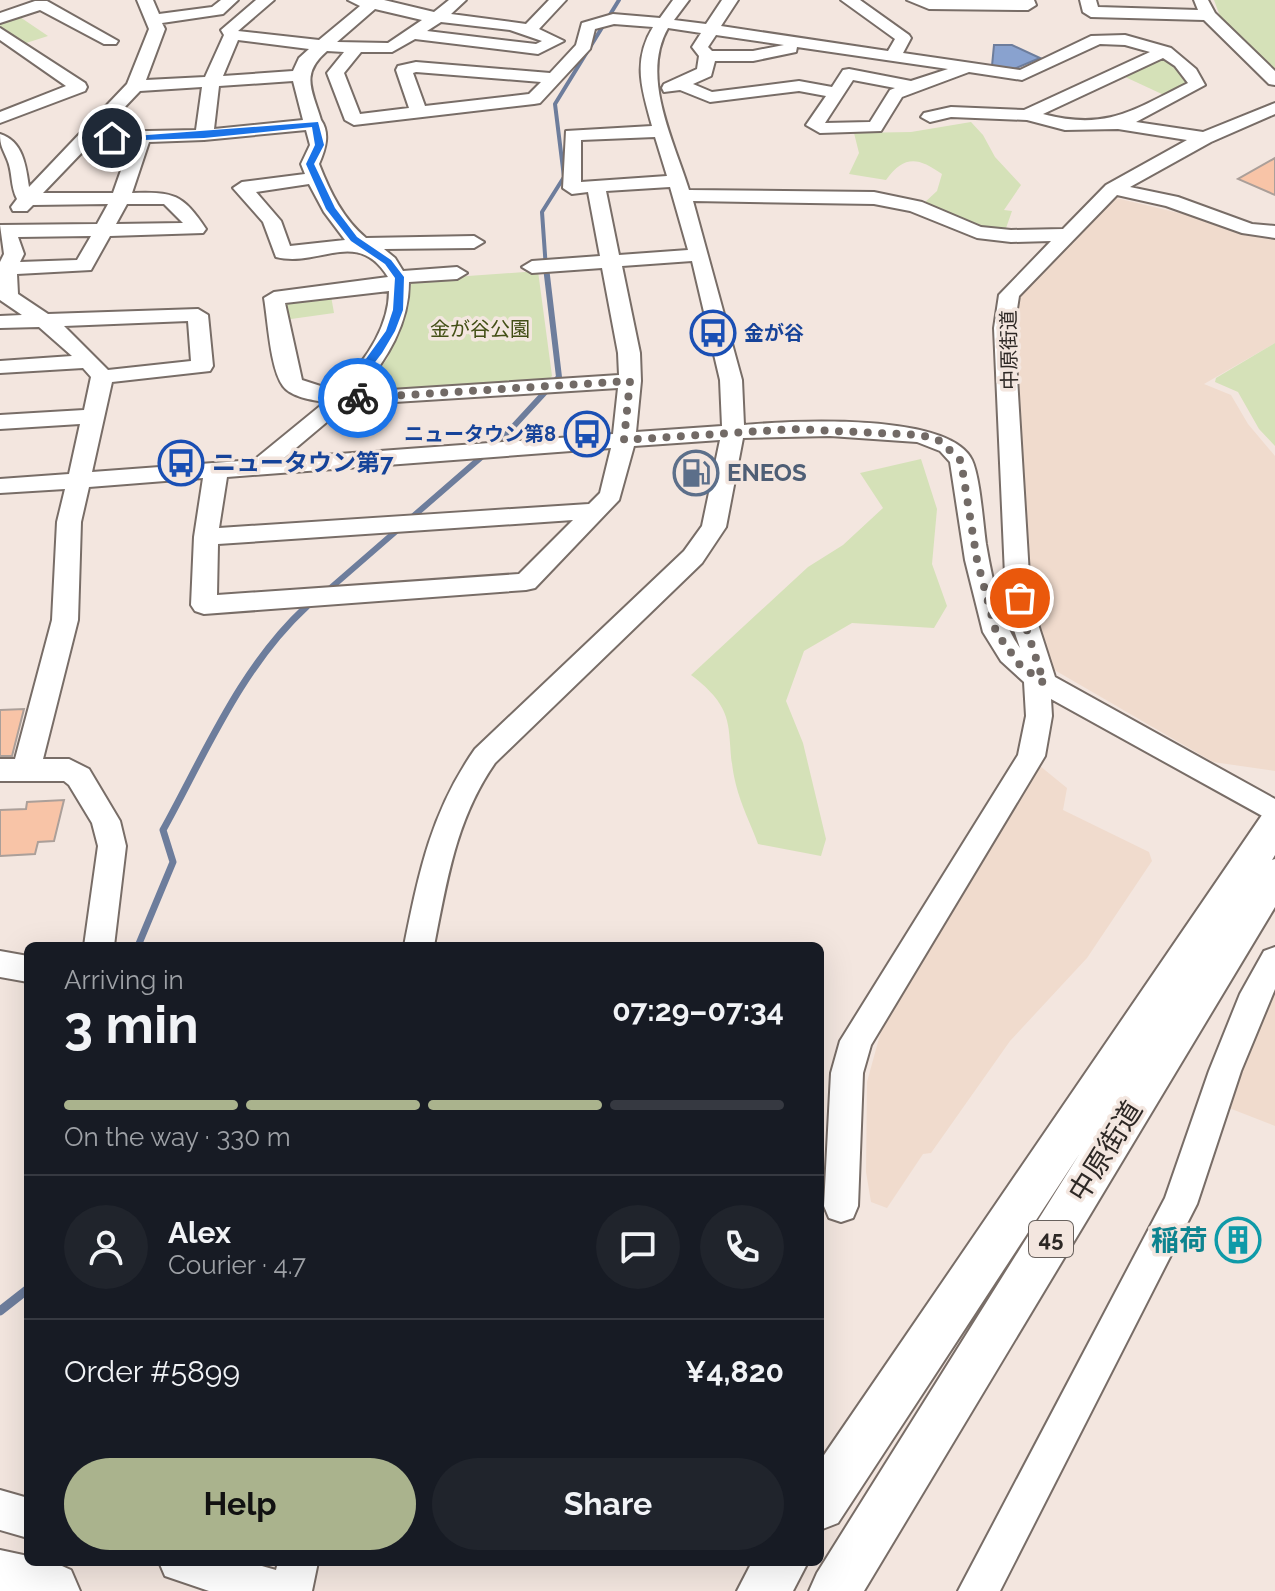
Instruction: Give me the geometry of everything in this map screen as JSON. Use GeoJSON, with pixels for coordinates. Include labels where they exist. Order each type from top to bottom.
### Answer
{"type":"FeatureCollection","features":[{"type":"Feature","properties":{"kind":"highway"},"geometry":{"type":"LineString","coordinates":[[0,1580],[50,1591]]}},
{"type":"Feature","properties":{"kind":"main road","name":"中原街道"},"geometry":{"type":"LineString","coordinates":[[824,1499],[1275,825]]}},
{"type":"Feature","properties":{"kind":"main road","name":"中原街道"},"geometry":{"type":"LineString","coordinates":[[835,1591],[1272,884]]}},
{"type":"Feature","properties":{"kind":"main road"},"geometry":{"type":"LineString","coordinates":[[763,1591],[779,1566]]}},
{"type":"Feature","properties":{"kind":"street"},"geometry":{"type":"LineString","coordinates":[[0,231],[26,199],[135,86],[157,29],[145,0]]}},
{"type":"Feature","properties":{"kind":"street"},"geometry":{"type":"LineString","coordinates":[[204,135],[211,83],[230,33],[266,0]]}},
{"type":"Feature","properties":{"kind":"street"},"geometry":{"type":"LineString","coordinates":[[355,0],[438,17],[513,25],[556,41]]}},
{"type":"Feature","properties":{"kind":"street"},"geometry":{"type":"LineString","coordinates":[[230,33],[326,46],[392,47],[458,0]]}},
{"type":"Feature","properties":{"kind":"street"},"geometry":{"type":"LineString","coordinates":[[529,31],[558,0]]}},
{"type":"Feature","properties":{"kind":"street"},"geometry":{"type":"LineString","coordinates":[[420,942],[441,841],[454,802],[465,782],[485,756],[693,557],[714,527],[733,432],[731,380],[699,255],[652,98],[645,59],[650,44],[681,0]]}},
{"type":"Feature","properties":{"kind":"street"},"geometry":{"type":"LineString","coordinates":[[652,98],[705,72],[707,56],[700,47],[730,0]]}},
{"type":"Feature","properties":{"kind":"street"},"geometry":{"type":"LineString","coordinates":[[849,0],[903,38],[893,57]]}},
{"type":"Feature","properties":{"kind":"street"},"geometry":{"type":"LineString","coordinates":[[915,0],[929,4],[1028,5],[1026,0]]}},
{"type":"Feature","properties":{"kind":"street"},"geometry":{"type":"LineString","coordinates":[[1088,0],[1091,12],[1144,7],[1205,8],[1275,80]]}},
{"type":"Feature","properties":{"kind":"street"},"geometry":{"type":"LineString","coordinates":[[261,466],[287,441],[342,399],[379,351],[398,310],[400,281],[388,262],[354,239],[331,209],[315,178],[310,164],[319,145],[316,124],[300,76],[305,61],[375,2]]}},
{"type":"Feature","properties":{"kind":"street"},"geometry":{"type":"LineString","coordinates":[[0,18],[41,4],[110,41]]}},
{"type":"Feature","properties":{"kind":"street"},"geometry":{"type":"LineString","coordinates":[[154,19],[223,6],[230,33]]}},
{"type":"Feature","properties":{"kind":"street"},"geometry":{"type":"LineString","coordinates":[[357,47],[335,73],[354,120],[534,99],[584,46],[588,26],[599,21],[664,23],[1022,75]]}},
{"type":"Feature","properties":{"kind":"street"},"geometry":{"type":"LineString","coordinates":[[412,34],[538,49],[585,32]]}},
{"type":"Feature","properties":{"kind":"street"},"geometry":{"type":"LineString","coordinates":[[0,33],[79,87],[0,118]]}},
{"type":"Feature","properties":{"kind":"street"},"geometry":{"type":"LineString","coordinates":[[930,117],[951,112],[1097,39],[1109,38],[1165,51],[1194,78],[1197,85],[1118,124]]}},
{"type":"Feature","properties":{"kind":"street"},"geometry":{"type":"LineString","coordinates":[[707,56],[753,56],[815,45]]}},
{"type":"Feature","properties":{"kind":"street"},"geometry":{"type":"LineString","coordinates":[[1027,115],[1165,51]]}},
{"type":"Feature","properties":{"kind":"street"},"geometry":{"type":"LineString","coordinates":[[419,113],[404,70],[416,67],[554,78]]}},
{"type":"Feature","properties":{"kind":"street"},"geometry":{"type":"LineString","coordinates":[[912,86],[849,74],[815,125],[820,128],[875,127],[896,94],[971,67]]}},
{"type":"Feature","properties":{"kind":"street"},"geometry":{"type":"LineString","coordinates":[[468,72],[482,106]]}},
{"type":"Feature","properties":{"kind":"street"},"geometry":{"type":"LineString","coordinates":[[135,86],[300,76]]}},
{"type":"Feature","properties":{"kind":"street"},"geometry":{"type":"LineString","coordinates":[[678,83],[710,97],[799,86],[837,93]]}},
{"type":"Feature","properties":{"kind":"street"},"geometry":{"type":"LineString","coordinates":[[0,93],[22,109]]}},
{"type":"Feature","properties":{"kind":"street","name":"中原街道"},"geometry":{"type":"LineString","coordinates":[[841,1206],[847,1073],[856,1041],[1031,756],[1039,716],[1040,681],[1024,621],[1017,575],[1004,328],[1009,295],[1113,189],[1205,138],[1242,125],[1275,108]]}},
{"type":"Feature","properties":{"kind":"street"},"geometry":{"type":"LineString","coordinates":[[951,112],[1027,115],[1065,125],[1118,124],[1205,138]]}},
{"type":"Feature","properties":{"kind":"street"},"geometry":{"type":"LineString","coordinates":[[83,138],[141,139],[316,124]]}},
{"type":"Feature","properties":{"kind":"street"},"geometry":{"type":"LineString","coordinates":[[661,131],[572,135],[572,188],[678,189],[874,198],[915,206],[977,232],[1011,236],[1067,235]]}},
{"type":"Feature","properties":{"kind":"street"},"geometry":{"type":"LineString","coordinates":[[0,139],[16,158],[20,188],[26,199]]}},
{"type":"Feature","properties":{"kind":"street"},"geometry":{"type":"LineString","coordinates":[[7,268],[84,266],[121,198],[141,139]]}},
{"type":"Feature","properties":{"kind":"street"},"geometry":{"type":"LineString","coordinates":[[315,178],[242,188],[272,221],[283,253],[362,244],[474,242]]}},
{"type":"Feature","properties":{"kind":"street"},"geometry":{"type":"LineString","coordinates":[[216,471],[206,537],[204,605],[526,582],[611,495],[624,440],[630,381],[629,353],[596,187]]}},
{"type":"Feature","properties":{"kind":"street"},"geometry":{"type":"LineString","coordinates":[[1113,189],[1171,201],[1249,229],[1275,232]]}},
{"type":"Feature","properties":{"kind":"street"},"geometry":{"type":"LineString","coordinates":[[0,231],[196,229],[186,213],[169,198],[26,199]]}},
{"type":"Feature","properties":{"kind":"street"},"geometry":{"type":"LineString","coordinates":[[0,231],[10,239],[14,254],[7,268],[8,297],[43,318],[96,369],[94,416],[69,522],[65,620],[13,769],[69,770],[79,777],[106,821],[112,846],[100,942]]}},
{"type":"Feature","properties":{"kind":"street"},"geometry":{"type":"LineString","coordinates":[[532,267],[699,255]]}},
{"type":"Feature","properties":{"kind":"street"},"geometry":{"type":"LineString","coordinates":[[457,273],[274,298],[286,364],[293,384],[312,393],[342,399],[630,381]]}},
{"type":"Feature","properties":{"kind":"street"},"geometry":{"type":"LineString","coordinates":[[0,322],[43,318],[198,315],[202,366],[96,369],[0,367]]}},
{"type":"Feature","properties":{"kind":"street"},"geometry":{"type":"LineString","coordinates":[[0,422],[94,416]]}},
{"type":"Feature","properties":{"kind":"street"},"geometry":{"type":"LineString","coordinates":[[0,486],[733,432],[862,430],[921,435],[948,446],[961,461],[977,560],[996,632],[1010,654],[1040,681],[1275,812]]}},
{"type":"Feature","properties":{"kind":"street"},"geometry":{"type":"LineString","coordinates":[[206,537],[595,511]]}},
{"type":"Feature","properties":{"kind":"street"},"geometry":{"type":"LineString","coordinates":[[978,1591],[1180,1204],[1225,1071],[1256,994],[1275,960]]}},
{"type":"Feature","properties":{"kind":"street"},"geometry":{"type":"LineString","coordinates":[[0,964],[24,968]]}},
{"type":"Feature","properties":{"kind":"street"},"geometry":{"type":"LineString","coordinates":[[0,1510],[24,1517]]}},
{"type":"Feature","properties":{"kind":"street"},"geometry":{"type":"LineString","coordinates":[[193,1566],[278,1591]]}},
{"type":"Feature","properties":{"kind":"street"},"geometry":{"type":"LineString","coordinates":[[292,1591],[297,1566]]}},
{"type":"Feature","properties":{"kind":"shaded area"},"geometry":{"type":"Polygon","coordinates":[[[1116,198],[1275,236],[1275,343],[1204,384],[1231,395],[1248,424],[1275,456],[1275,771],[1213,762],[1051,668],[1022,570],[1017,308],[1020,295],[1116,198]]]}},
{"type":"Feature","properties":{"kind":"shaded area"},"geometry":{"type":"Polygon","coordinates":[[[1040,766],[1067,788],[1063,810],[1149,852],[1152,861],[1087,958],[1010,1041],[931,1153],[923,1154],[887,1208],[871,1202],[866,1172],[867,1082],[884,1020],[1040,766]]]}},
{"type":"Feature","properties":{"kind":"shaded area"},"geometry":{"type":"Polygon","coordinates":[[[1275,979],[1275,1126],[1229,1108],[1232,1074],[1275,979]]]}},
{"type":"Feature","properties":{"kind":"green space"},"geometry":{"type":"Polygon","coordinates":[[[1214,0],[1275,0],[1275,73],[1221,19],[1214,0]]]}},
{"type":"Feature","properties":{"kind":"green space"},"geometry":{"type":"Polygon","coordinates":[[[17,15],[48,36],[23,44],[0,26],[0,20],[17,15]]]}},
{"type":"Feature","properties":{"kind":"green space"},"geometry":{"type":"Polygon","coordinates":[[[1161,58],[1169,59],[1189,84],[1164,95],[1123,76],[1161,58]]]}},
{"type":"Feature","properties":{"kind":"green space"},"geometry":{"type":"Polygon","coordinates":[[[971,122],[983,135],[995,157],[1021,185],[1004,210],[1012,211],[1005,231],[969,226],[923,204],[937,191],[942,174],[926,164],[905,163],[886,180],[849,174],[859,153],[854,133],[911,132],[971,122]]]}},
{"type":"Feature","properties":{"kind":"green space","name":"金が谷公園"},"geometry":{"type":"Polygon","coordinates":[[[538,271],[552,376],[549,379],[363,391],[387,359],[403,324],[412,280],[538,271]]]}},
{"type":"Feature","properties":{"kind":"green space"},"geometry":{"type":"Polygon","coordinates":[[[331,296],[334,313],[284,320],[285,303],[331,296]]]}},
{"type":"Feature","properties":{"kind":"green space"},"geometry":{"type":"Polygon","coordinates":[[[1275,343],[1275,446],[1259,429],[1238,392],[1215,382],[1216,378],[1275,343]]]}},
{"type":"Feature","properties":{"kind":"green space"},"geometry":{"type":"Polygon","coordinates":[[[921,459],[937,509],[932,564],[947,606],[934,628],[852,623],[804,651],[786,701],[803,743],[826,839],[821,856],[758,844],[736,785],[725,713],[718,701],[691,675],[808,567],[843,545],[883,508],[860,473],[921,459]]]}},
{"type":"Feature","properties":{"kind":"water"},"geometry":{"type":"Polygon","coordinates":[[[994,45],[1012,45],[1040,58],[1014,69],[992,66],[994,45]]]}},
{"type":"Feature","properties":{"kind":"building"},"geometry":{"type":"Polygon","coordinates":[[[1275,158],[1275,195],[1238,179],[1275,158]]]}},
{"type":"Feature","properties":{"kind":"building"},"geometry":{"type":"Polygon","coordinates":[[[24,709],[12,756],[0,756],[0,710],[24,709]]]}},
{"type":"Feature","properties":{"kind":"building"},"geometry":{"type":"Polygon","coordinates":[[[64,800],[54,841],[38,842],[35,854],[0,856],[0,810],[26,809],[27,802],[64,800]]]}},
{"type":"Feature","properties":{"kind":"waterway"},"geometry":{"type":"LineString","coordinates":[[546,269],[542,212],[564,177],[555,104],[619,0]]}},
{"type":"Feature","properties":{"kind":"waterway"},"geometry":{"type":"LineString","coordinates":[[326,592],[501,440],[559,377],[546,267]]}},
{"type":"Feature","properties":{"kind":"waterway"},"geometry":{"type":"LineString","coordinates":[[305,608],[313,601]]}},
{"type":"Feature","properties":{"kind":"waterway"},"geometry":{"type":"LineString","coordinates":[[140,942],[173,862],[163,830],[243,684],[262,656],[305,608]]}},
{"type":"Feature","properties":{"kind":"waterway"},"geometry":{"type":"LineString","coordinates":[[0,1311],[24,1292]]}},
{"type":"Feature","properties":{"kind":"way so far"},"geometry":{"type":"LineString","coordinates":[[358,398],[630,381],[624,440],[793,429],[862,430],[930,437],[948,446],[961,461],[977,560],[996,632],[1020,665],[1044,683],[1024,621],[1020,598]]}},
{"type":"Feature","properties":{"kind":"place","name":"金が谷"},"geometry":{"type":"Point","coordinates":[713,333]}},
{"type":"Feature","properties":{"kind":"place","name":"ニュータウン第8"},"geometry":{"type":"Point","coordinates":[587,434]}},
{"type":"Feature","properties":{"kind":"place","name":"ニュータウン第7"},"geometry":{"type":"Point","coordinates":[181,463]}},
{"type":"Feature","properties":{"kind":"place","name":"ENEOS"},"geometry":{"type":"Point","coordinates":[696,473]}},
{"type":"Feature","properties":{"kind":"place","name":"稲荷"},"geometry":{"type":"Point","coordinates":[1238,1240]}},
{"type":"Feature","properties":{"kind":"route"},"geometry":{"type":"LineString","coordinates":[[112,138],[204,135],[316,124],[319,145],[310,164],[331,209],[354,239],[388,262],[400,277],[398,310],[390,331],[379,351],[342,399],[358,398]]}}]}
